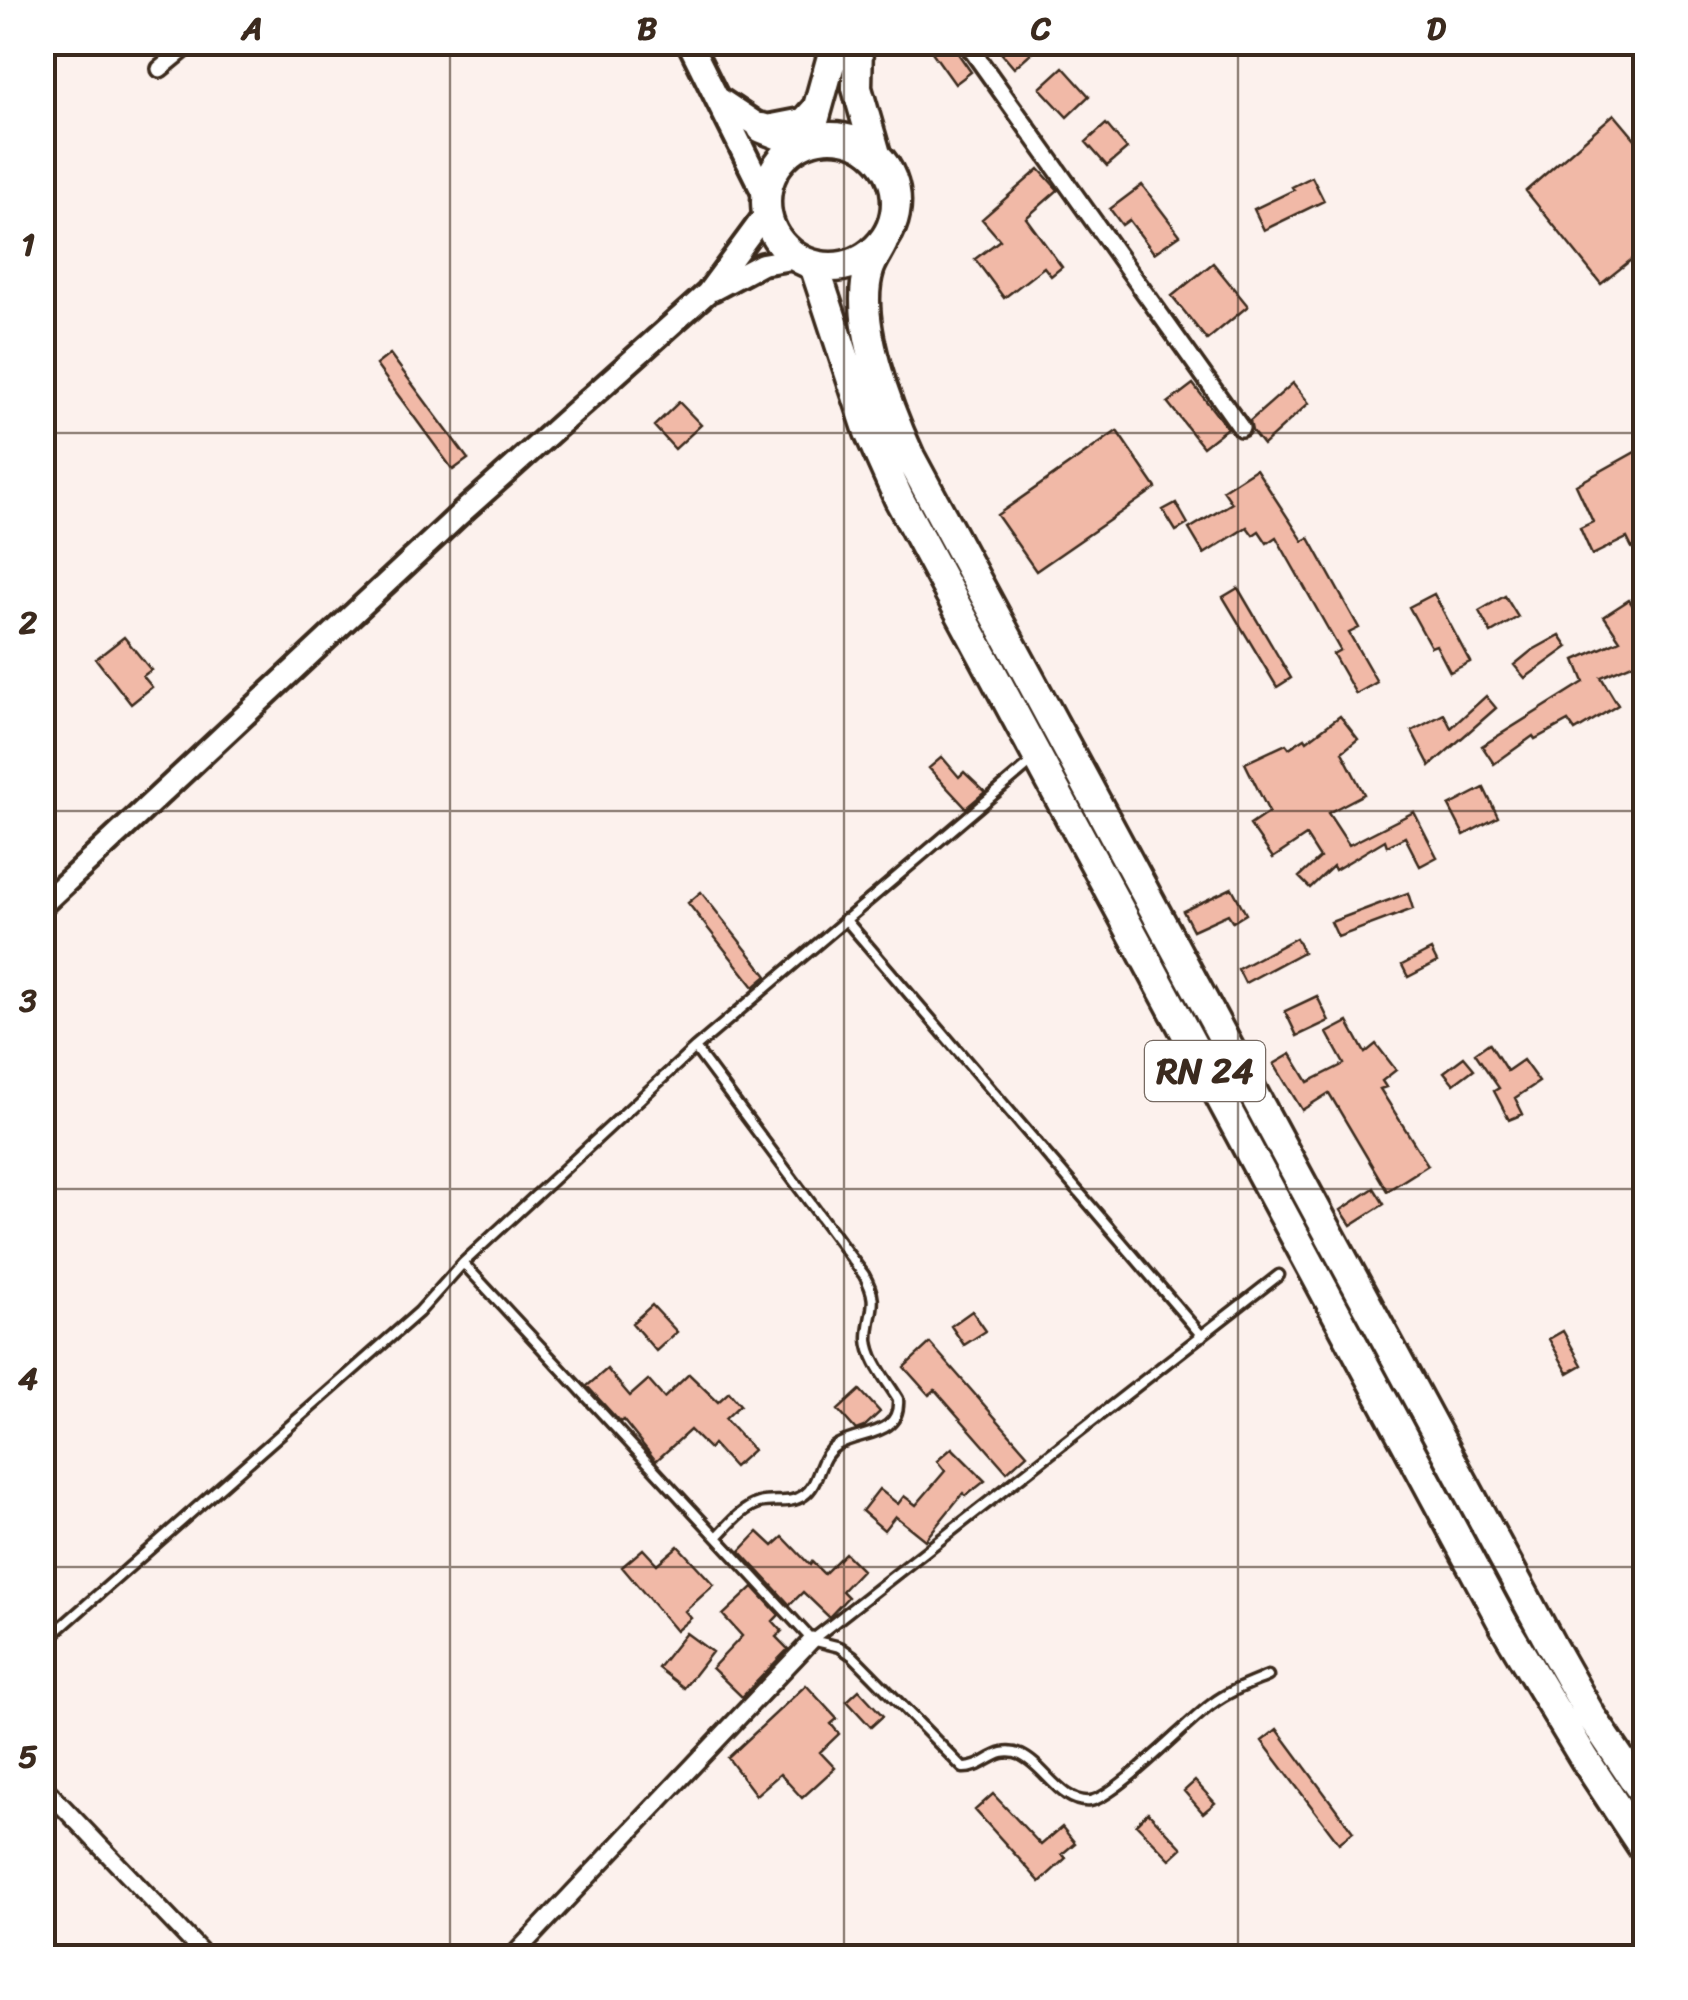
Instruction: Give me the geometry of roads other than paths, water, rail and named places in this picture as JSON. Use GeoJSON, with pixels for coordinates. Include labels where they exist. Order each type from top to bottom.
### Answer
{"type":"FeatureCollection","features":[{"type":"Feature","properties":{"kind":"highway"},"geometry":{"type":"LineString","coordinates":[[762,128],[804,141],[845,137],[876,154],[888,170],[897,206],[883,242],[869,256],[834,268],[806,262],[783,246],[772,231],[766,204],[771,174],[782,156],[804,141],[822,98],[836,42]]}},
{"type":"Feature","properties":{"kind":"highway"},"geometry":{"type":"LineString","coordinates":[[858,42],[857,88],[876,154]]}},
{"type":"Feature","properties":{"kind":"highway","name":"RN 24"},"geometry":{"type":"LineString","coordinates":[[883,242],[869,271],[866,300],[870,338],[893,420],[910,457],[1552,1648],[1591,1716],[1646,1797]]}},
{"type":"Feature","properties":{"kind":"highway","name":"RN 24"},"geometry":{"type":"LineString","coordinates":[[806,262],[898,500],[1505,1627],[1646,1852]]}},
{"type":"Feature","properties":{"kind":"main road"},"geometry":{"type":"LineString","coordinates":[[690,42],[766,204],[707,293]]}},
{"type":"Feature","properties":{"kind":"main road"},"geometry":{"type":"LineString","coordinates":[[714,96],[762,128],[803,120],[822,98]]}},
{"type":"Feature","properties":{"kind":"main road"},"geometry":{"type":"LineString","coordinates":[[42,905],[459,515],[707,293],[762,264],[806,262]]}},
{"type":"Feature","properties":{"kind":"street"},"geometry":{"type":"LineString","coordinates":[[160,69],[193,42]]}},
{"type":"Feature","properties":{"kind":"street"},"geometry":{"type":"LineString","coordinates":[[966,42],[1241,428]]}},
{"type":"Feature","properties":{"kind":"street"},"geometry":{"type":"LineString","coordinates":[[512,1958],[812,1640]]}},
{"type":"Feature","properties":{"kind":"street"},"geometry":{"type":"LineString","coordinates":[[42,1785],[207,1958]]}},
{"type":"Feature","properties":{"kind":"lane"},"geometry":{"type":"LineString","coordinates":[[42,1644],[420,1312],[463,1264],[695,1048],[1037,758]]}},
{"type":"Feature","properties":{"kind":"lane"},"geometry":{"type":"LineString","coordinates":[[846,919],[1202,1336]]}},
{"type":"Feature","properties":{"kind":"lane"},"geometry":{"type":"LineString","coordinates":[[695,1048],[864,1276],[875,1306],[870,1347],[899,1408],[892,1421],[878,1432],[850,1438],[824,1456],[809,1491],[802,1497],[753,1505],[717,1537]]}},
{"type":"Feature","properties":{"kind":"lane"},"geometry":{"type":"LineString","coordinates":[[463,1264],[812,1640],[840,1647],[853,1656],[963,1768],[974,1768],[994,1754],[1012,1752],[1031,1761],[1072,1798],[1086,1802],[1109,1792],[1212,1704],[1268,1676]]}},
{"type":"Feature","properties":{"kind":"lane"},"geometry":{"type":"LineString","coordinates":[[812,1640],[1280,1275]]}}]}
